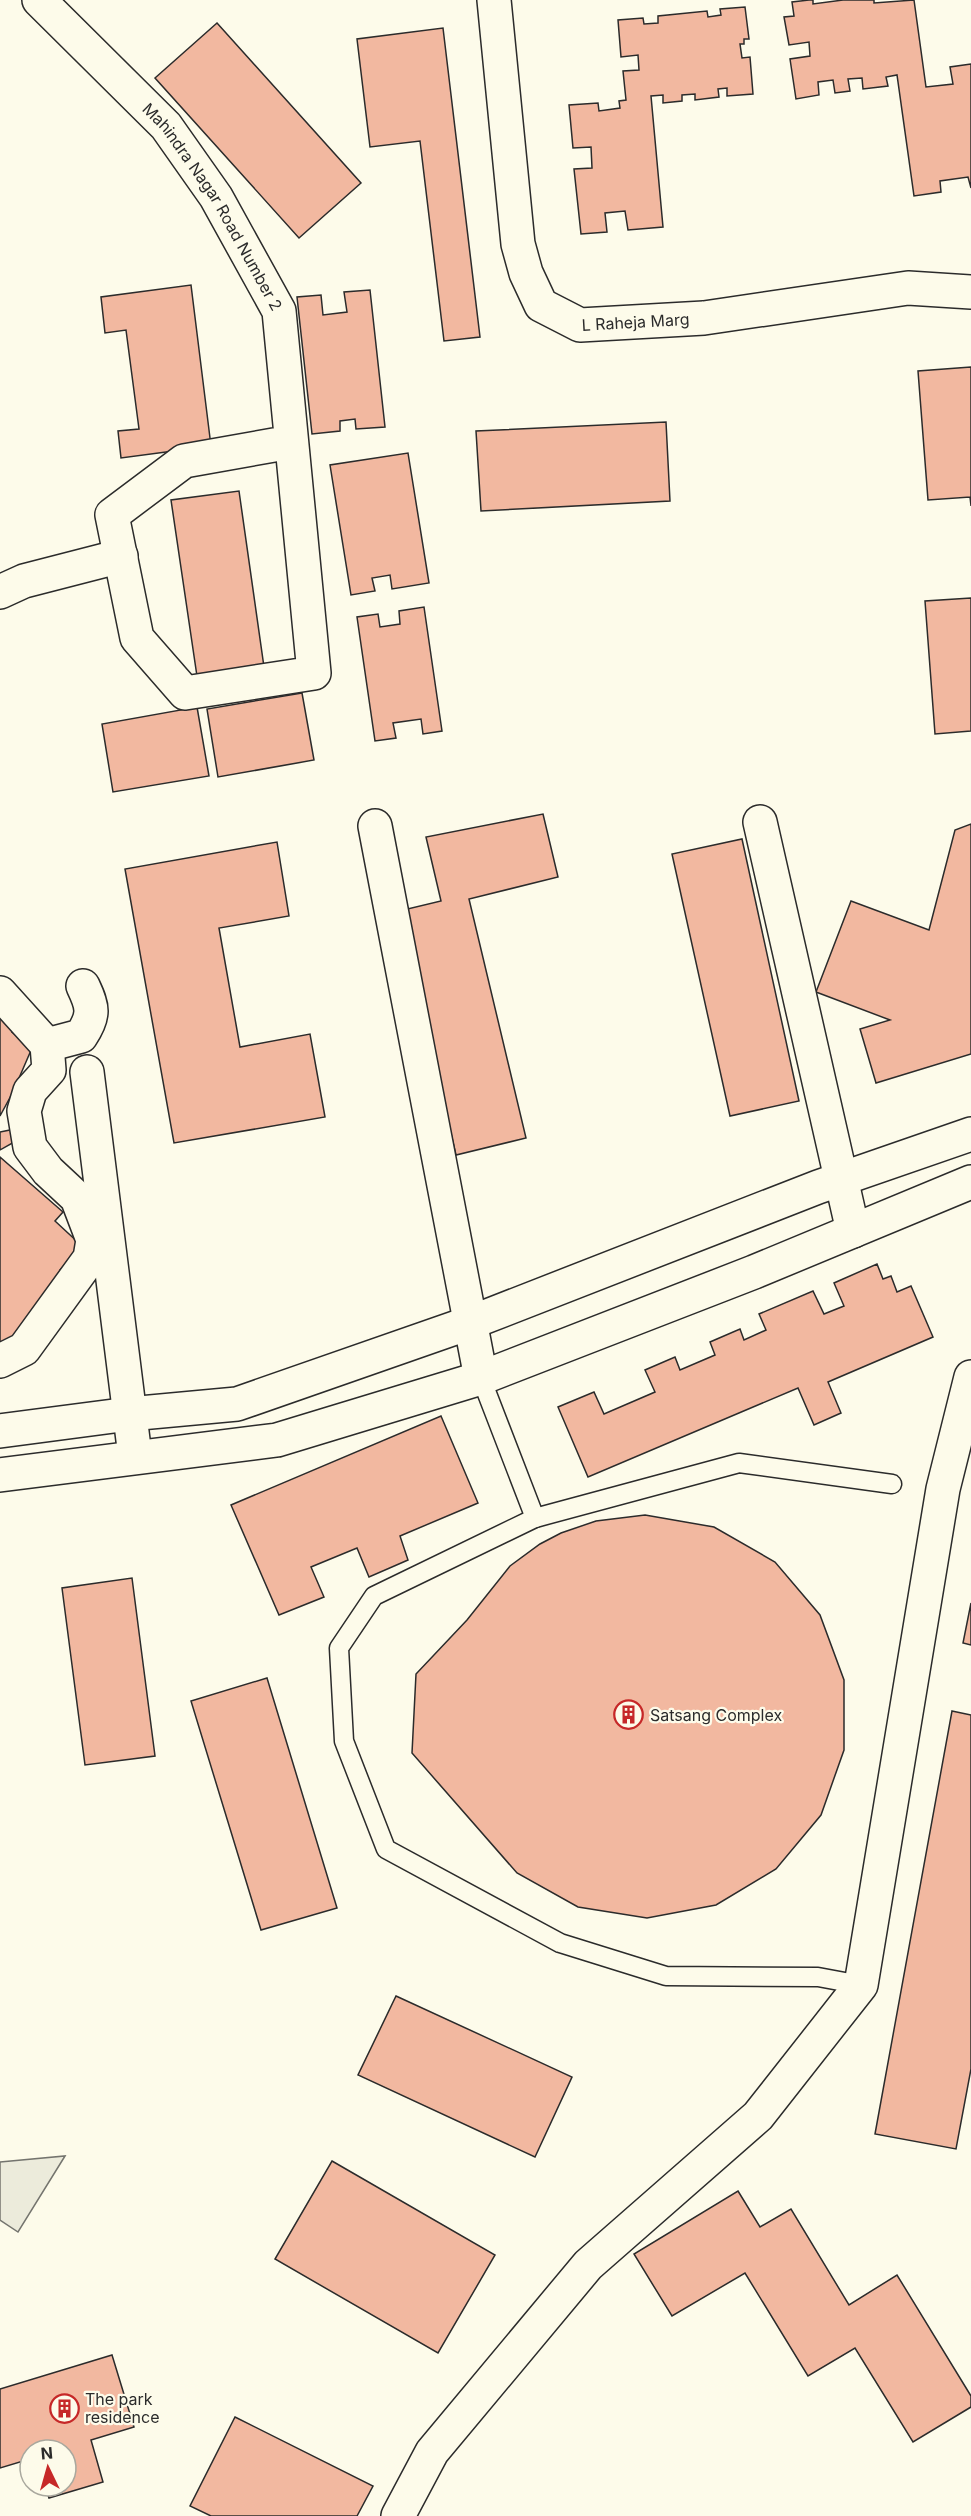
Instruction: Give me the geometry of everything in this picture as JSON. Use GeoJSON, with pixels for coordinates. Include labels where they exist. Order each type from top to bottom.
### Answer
{"type":"FeatureCollection","features":[{"type":"Feature","properties":{"kind":"street","name":"Mahindra Nagar Road Number 2"},"geometry":{"type":"LineString","coordinates":[[39,0],[166,126],[216,197],[279,311],[314,672],[185,693],[137,638],[121,556]]}},
{"type":"Feature","properties":{"kind":"street","name":"L Raheja Marg"},"geometry":{"type":"LineString","coordinates":[[495,0],[518,244],[526,273],[541,305],[580,325],[704,318],[908,288],[971,292]]}},
{"type":"Feature","properties":{"kind":"street"},"geometry":{"type":"LineString","coordinates":[[0,592],[24,582],[121,556],[112,514],[184,461],[291,442]]}},
{"type":"Feature","properties":{"kind":"street"},"geometry":{"type":"LineString","coordinates":[[760,822],[853,1231]]}},
{"type":"Feature","properties":{"kind":"street"},"geometry":{"type":"LineString","coordinates":[[375,826],[482,1378]]}},
{"type":"Feature","properties":{"kind":"street"},"geometry":{"type":"LineString","coordinates":[[47,1045],[81,1036],[89,1024],[92,1006],[83,986]]}},
{"type":"Feature","properties":{"kind":"street"},"geometry":{"type":"LineString","coordinates":[[0,993],[47,1045],[49,1070],[30,1091],[24,1111],[30,1147],[48,1171],[77,1198],[93,1240],[90,1258],[24,1349],[0,1361]]}},
{"type":"Feature","properties":{"kind":"street"},"geometry":{"type":"LineString","coordinates":[[87,1072],[135,1456]]}},
{"type":"Feature","properties":{"kind":"street"},"geometry":{"type":"LineString","coordinates":[[0,1431],[129,1414],[237,1404],[472,1322],[840,1180],[971,1134]]}},
{"type":"Feature","properties":{"kind":"street"},"geometry":{"type":"LineString","coordinates":[[0,1474],[277,1440],[482,1378],[971,1182]]}},
{"type":"Feature","properties":{"kind":"street"},"geometry":{"type":"LineString","coordinates":[[398,2516],[432,2452],[588,2265],[758,2116],[861,1985],[943,1489],[971,1377]]}},
{"type":"Feature","properties":{"kind":"lane"},"geometry":{"type":"LineString","coordinates":[[482,1378],[535,1518]]}},
{"type":"Feature","properties":{"kind":"lane"},"geometry":{"type":"LineString","coordinates":[[861,1985],[818,1977],[666,1976],[560,1943],[386,1850],[344,1741],[339,1648],[374,1596],[535,1518],[739,1463],[892,1484]]}},
{"type":"Feature","properties":{"kind":"shaded area"},"geometry":{"type":"Polygon","coordinates":[[[65,2156],[18,2232],[0,2220],[0,2162],[65,2156]]]}},
{"type":"Feature","properties":{"kind":"building"},"geometry":{"type":"Polygon","coordinates":[[[813,0],[813,4],[843,0],[874,0],[874,3],[914,0],[926,87],[953,84],[950,67],[971,64],[971,188],[968,177],[940,181],[941,192],[914,196],[897,75],[886,77],[888,86],[863,89],[862,78],[848,79],[850,91],[835,93],[833,80],[818,82],[819,95],[796,99],[790,59],[810,56],[809,42],[789,45],[784,17],[794,16],[792,2],[813,0]]]}},
{"type":"Feature","properties":{"kind":"building"},"geometry":{"type":"Polygon","coordinates":[[[745,7],[749,39],[744,39],[744,44],[740,44],[742,58],[750,57],[753,94],[727,96],[727,88],[718,89],[719,97],[695,100],[695,94],[682,95],[682,101],[663,103],[663,95],[651,96],[663,227],[628,230],[625,211],[605,213],[607,232],[581,234],[574,169],[592,168],[591,147],[573,148],[569,105],[598,103],[599,111],[620,108],[619,101],[626,100],[623,71],[639,70],[638,55],[621,57],[618,20],[643,18],[644,24],[658,23],[658,16],[707,11],[708,17],[721,15],[720,9],[745,7]]]}},
{"type":"Feature","properties":{"kind":"building"},"geometry":{"type":"Polygon","coordinates":[[[217,23],[361,183],[299,238],[155,78],[217,23]]]}},
{"type":"Feature","properties":{"kind":"building"},"geometry":{"type":"Polygon","coordinates":[[[443,28],[480,337],[444,341],[420,141],[370,147],[357,39],[443,28]]]}},
{"type":"Feature","properties":{"kind":"building"},"geometry":{"type":"Polygon","coordinates":[[[191,285],[211,446],[121,458],[118,431],[139,429],[126,330],[105,333],[101,297],[191,285]]]}},
{"type":"Feature","properties":{"kind":"building"},"geometry":{"type":"Polygon","coordinates":[[[370,290],[385,427],[356,429],[355,419],[340,421],[340,431],[312,434],[297,297],[321,295],[323,315],[347,312],[344,292],[370,290]]]}},
{"type":"Feature","properties":{"kind":"building"},"geometry":{"type":"Polygon","coordinates":[[[971,367],[971,506],[970,497],[928,500],[918,371],[971,367]]]}},
{"type":"Feature","properties":{"kind":"building"},"geometry":{"type":"Polygon","coordinates":[[[666,422],[670,501],[481,511],[476,431],[666,422]]]}},
{"type":"Feature","properties":{"kind":"building"},"geometry":{"type":"Polygon","coordinates":[[[408,453],[429,583],[392,589],[390,575],[372,578],[375,591],[351,595],[330,465],[408,453]]]}},
{"type":"Feature","properties":{"kind":"building"},"geometry":{"type":"Polygon","coordinates":[[[239,491],[265,674],[198,683],[171,500],[239,491]]]}},
{"type":"Feature","properties":{"kind":"building"},"geometry":{"type":"Polygon","coordinates":[[[971,598],[971,731],[935,734],[925,601],[971,598]]]}},
{"type":"Feature","properties":{"kind":"building"},"geometry":{"type":"Polygon","coordinates":[[[424,607],[442,731],[423,734],[421,719],[393,723],[396,738],[375,741],[357,617],[378,614],[380,627],[400,624],[399,611],[424,607]]]}},
{"type":"Feature","properties":{"kind":"building"},"geometry":{"type":"Polygon","coordinates":[[[302,693],[314,760],[218,777],[207,709],[302,693]]]}},
{"type":"Feature","properties":{"kind":"building"},"geometry":{"type":"Polygon","coordinates":[[[197,707],[209,776],[113,792],[102,724],[197,707]]]}},
{"type":"Feature","properties":{"kind":"building"},"geometry":{"type":"Polygon","coordinates":[[[543,814],[558,877],[469,899],[526,1138],[456,1155],[399,911],[441,901],[426,837],[543,814]]]}},
{"type":"Feature","properties":{"kind":"building"},"geometry":{"type":"Polygon","coordinates":[[[971,824],[971,1054],[876,1083],[860,1029],[890,1020],[816,992],[851,901],[929,930],[955,830],[971,824]]]}},
{"type":"Feature","properties":{"kind":"building"},"geometry":{"type":"Polygon","coordinates":[[[742,839],[799,1101],[730,1116],[672,854],[742,839]]]}},
{"type":"Feature","properties":{"kind":"building"},"geometry":{"type":"Polygon","coordinates":[[[277,842],[289,916],[219,928],[240,1047],[310,1034],[325,1117],[174,1143],[125,869],[277,842]]]}},
{"type":"Feature","properties":{"kind":"building"},"geometry":{"type":"Polygon","coordinates":[[[0,1011],[17,1025],[12,1032],[32,1048],[0,1116],[0,1011]]]}},
{"type":"Feature","properties":{"kind":"building"},"geometry":{"type":"Polygon","coordinates":[[[15,1129],[16,1141],[0,1150],[0,1132],[15,1129]]]}},
{"type":"Feature","properties":{"kind":"building"},"geometry":{"type":"Polygon","coordinates":[[[0,1157],[63,1212],[55,1221],[82,1246],[60,1270],[67,1277],[0,1352],[0,1157]]]}},
{"type":"Feature","properties":{"kind":"building"},"geometry":{"type":"Polygon","coordinates":[[[877,1264],[883,1279],[891,1276],[897,1292],[911,1286],[933,1337],[828,1382],[841,1413],[814,1425],[798,1388],[588,1477],[558,1407],[594,1392],[604,1414],[655,1392],[645,1370],[675,1357],[680,1370],[715,1355],[710,1342],[740,1329],[744,1340],[766,1330],[759,1314],[813,1291],[824,1314],[844,1306],[834,1283],[877,1264]]]}},
{"type":"Feature","properties":{"kind":"building"},"geometry":{"type":"Polygon","coordinates":[[[441,1416],[478,1503],[400,1536],[408,1560],[369,1577],[357,1548],[311,1567],[324,1597],[279,1615],[231,1505],[441,1416]]]}},
{"type":"Feature","properties":{"kind":"building","name":"Satsang Complex"},"geometry":{"type":"Polygon","coordinates":[[[645,1515],[714,1527],[775,1562],[820,1615],[844,1680],[844,1750],[821,1815],[776,1869],[716,1905],[647,1918],[578,1907],[517,1873],[412,1753],[416,1674],[467,1620],[510,1566],[540,1544],[561,1533],[596,1521],[645,1515]]]}},
{"type":"Feature","properties":{"kind":"building"},"geometry":{"type":"Polygon","coordinates":[[[132,1578],[155,1756],[85,1765],[62,1588],[132,1578]]]}},
{"type":"Feature","properties":{"kind":"building"},"geometry":{"type":"Polygon","coordinates":[[[971,1603],[971,1645],[963,1643],[971,1603]]]}},
{"type":"Feature","properties":{"kind":"building"},"geometry":{"type":"Polygon","coordinates":[[[267,1678],[337,1908],[261,1930],[191,1701],[267,1678]]]}},
{"type":"Feature","properties":{"kind":"building"},"geometry":{"type":"Polygon","coordinates":[[[952,1711],[971,1715],[971,2069],[956,2149],[875,2134],[952,1711]]]}},
{"type":"Feature","properties":{"kind":"building"},"geometry":{"type":"Polygon","coordinates":[[[396,1996],[572,2077],[535,2157],[358,2075],[396,1996]]]}},
{"type":"Feature","properties":{"kind":"building"},"geometry":{"type":"Polygon","coordinates":[[[332,2161],[495,2255],[438,2353],[275,2259],[332,2161]]]}},
{"type":"Feature","properties":{"kind":"building"},"geometry":{"type":"Polygon","coordinates":[[[738,2191],[760,2227],[791,2209],[849,2305],[897,2275],[971,2396],[971,2407],[913,2442],[855,2348],[808,2376],[745,2273],[672,2316],[634,2254],[738,2191]]]}},
{"type":"Feature","properties":{"kind":"building","name":"The park residence"},"geometry":{"type":"Polygon","coordinates":[[[112,2355],[134,2427],[91,2440],[103,2482],[78,2489],[78,2438],[18,2438],[18,2463],[0,2468],[0,2389],[112,2355]]]}},
{"type":"Feature","properties":{"kind":"building"},"geometry":{"type":"Polygon","coordinates":[[[235,2417],[373,2486],[357,2516],[211,2516],[190,2506],[235,2417]]]}},
{"type":"Feature","properties":{"kind":"place","name":"Satsang Complex"},"geometry":{"type":"Point","coordinates":[629,1715]}},
{"type":"Feature","properties":{"kind":"place","name":"The park residence"},"geometry":{"type":"Point","coordinates":[64,2408]}}]}
